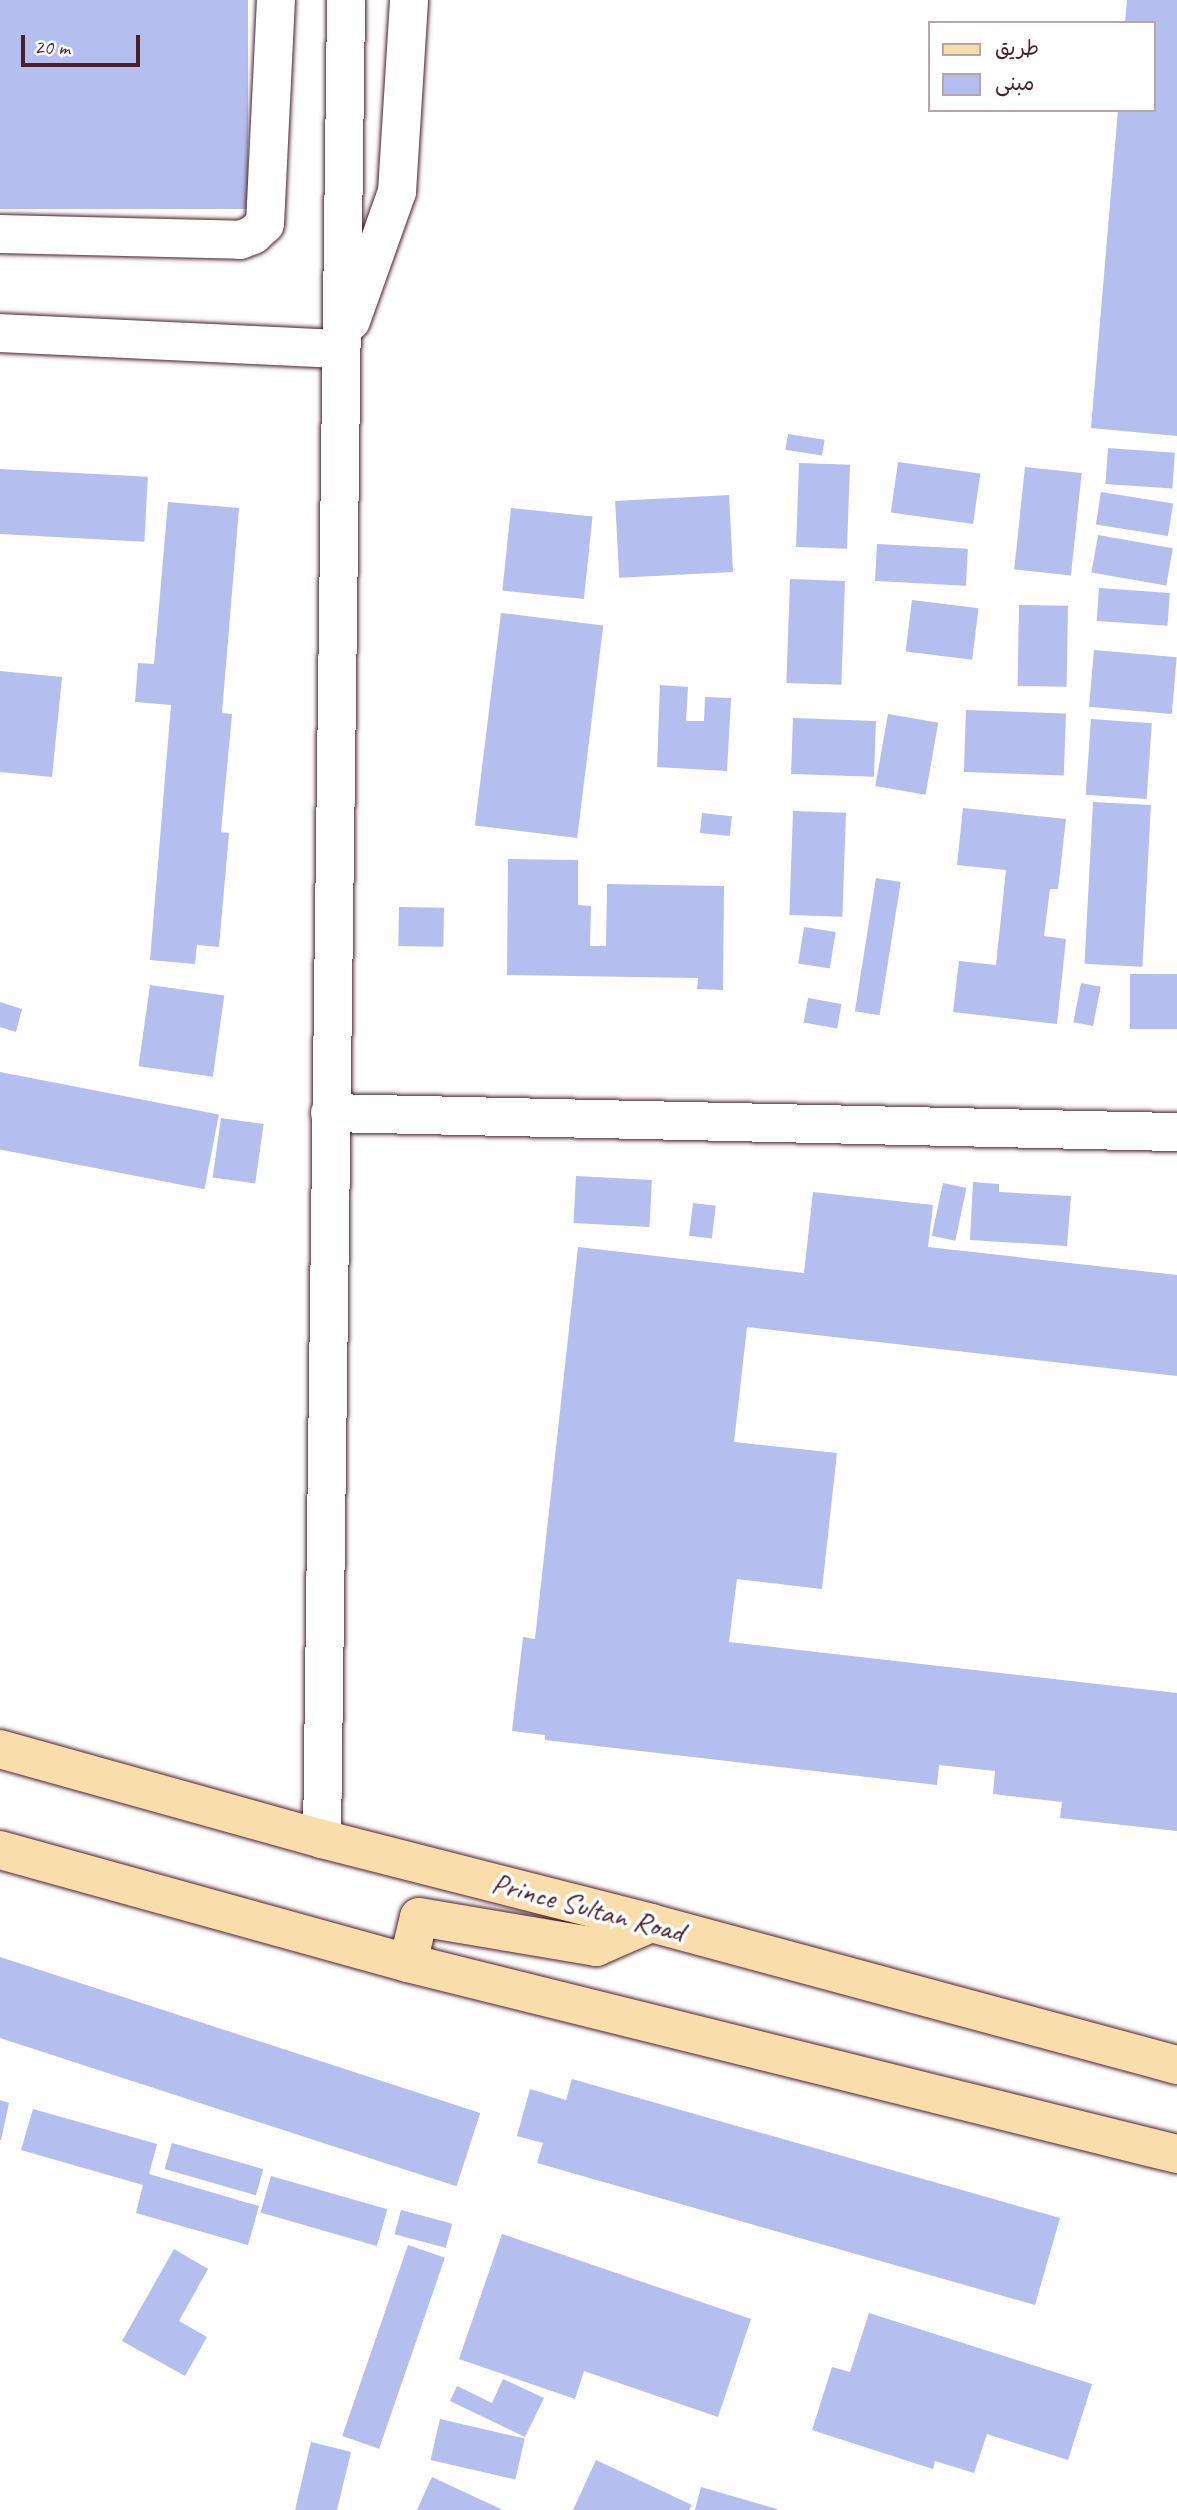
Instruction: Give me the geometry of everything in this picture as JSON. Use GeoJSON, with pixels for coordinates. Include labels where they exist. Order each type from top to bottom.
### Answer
{"type":"FeatureCollection","features":[{"type":"Feature","properties":{"kind":"main road","name":"Prince Sultan Road"},"geometry":{"type":"LineString","coordinates":[[0,1749],[321,1839],[651,1923],[1177,2065]]}},
{"type":"Feature","properties":{"kind":"main road"},"geometry":{"type":"LineString","coordinates":[[0,1850],[408,1963],[1177,2154]]}},
{"type":"Feature","properties":{"kind":"main road"},"geometry":{"type":"LineString","coordinates":[[408,1963],[419,1917],[596,1947],[651,1923]]}},
{"type":"Feature","properties":{"kind":"street"},"geometry":{"type":"LineString","coordinates":[[0,234],[240,240],[253,235],[265,224],[276,0]]}},
{"type":"Feature","properties":{"kind":"street"},"geometry":{"type":"LineString","coordinates":[[321,1839],[346,0]]}},
{"type":"Feature","properties":{"kind":"street"},"geometry":{"type":"LineString","coordinates":[[341,349],[397,191],[409,0]]}},
{"type":"Feature","properties":{"kind":"street"},"geometry":{"type":"LineString","coordinates":[[0,332],[341,349]]}},
{"type":"Feature","properties":{"kind":"street"},"geometry":{"type":"LineString","coordinates":[[330,1113],[1177,1132]]}},
{"type":"Feature","properties":{"kind":"building"},"geometry":{"type":"Polygon","coordinates":[[[0,0],[248,0],[248,209],[0,209],[0,0]]]}},
{"type":"Feature","properties":{"kind":"building"},"geometry":{"type":"Polygon","coordinates":[[[1127,0],[1177,0],[1177,436],[1091,428],[1118,112],[1156,112],[1156,21],[1125,21],[1127,0]]]}},
{"type":"Feature","properties":{"kind":"building"},"geometry":{"type":"Polygon","coordinates":[[[788,434],[825,440],[822,456],[785,450],[788,434]]]}},
{"type":"Feature","properties":{"kind":"building"},"geometry":{"type":"Polygon","coordinates":[[[1108,448],[1175,453],[1172,489],[1105,484],[1108,448]]]}},
{"type":"Feature","properties":{"kind":"building"},"geometry":{"type":"Polygon","coordinates":[[[898,462],[980,474],[973,524],[891,513],[898,462]]]}},
{"type":"Feature","properties":{"kind":"building"},"geometry":{"type":"Polygon","coordinates":[[[799,463],[850,465],[847,549],[796,547],[799,463]]]}},
{"type":"Feature","properties":{"kind":"building"},"geometry":{"type":"Polygon","coordinates":[[[1025,467],[1082,473],[1071,575],[1014,569],[1025,467]]]}},
{"type":"Feature","properties":{"kind":"building"},"geometry":{"type":"Polygon","coordinates":[[[0,469],[148,477],[144,542],[0,534],[0,469]]]}},
{"type":"Feature","properties":{"kind":"building"},"geometry":{"type":"Polygon","coordinates":[[[1101,492],[1173,503],[1168,536],[1096,525],[1101,492]]]}},
{"type":"Feature","properties":{"kind":"building"},"geometry":{"type":"Polygon","coordinates":[[[729,495],[733,572],[619,578],[615,501],[729,495]]]}},
{"type":"Feature","properties":{"kind":"building"},"geometry":{"type":"Polygon","coordinates":[[[168,502],[239,508],[222,713],[232,714],[221,832],[229,833],[219,947],[197,945],[195,964],[150,960],[171,705],[135,702],[138,663],[154,664],[168,502]]]}},
{"type":"Feature","properties":{"kind":"building"},"geometry":{"type":"Polygon","coordinates":[[[511,508],[593,517],[584,599],[502,591],[511,508]]]}},
{"type":"Feature","properties":{"kind":"building"},"geometry":{"type":"Polygon","coordinates":[[[1098,535],[1173,548],[1166,586],[1091,572],[1098,535]]]}},
{"type":"Feature","properties":{"kind":"building"},"geometry":{"type":"Polygon","coordinates":[[[877,544],[968,549],[966,586],[875,581],[877,544]]]}},
{"type":"Feature","properties":{"kind":"building"},"geometry":{"type":"Polygon","coordinates":[[[790,579],[845,581],[841,685],[786,683],[790,579]]]}},
{"type":"Feature","properties":{"kind":"building"},"geometry":{"type":"Polygon","coordinates":[[[1099,588],[1170,593],[1168,626],[1097,621],[1099,588]]]}},
{"type":"Feature","properties":{"kind":"building"},"geometry":{"type":"Polygon","coordinates":[[[912,600],[979,608],[972,660],[906,652],[912,600]]]}},
{"type":"Feature","properties":{"kind":"building"},"geometry":{"type":"Polygon","coordinates":[[[1019,605],[1068,606],[1067,687],[1018,686],[1019,605]]]}},
{"type":"Feature","properties":{"kind":"building"},"geometry":{"type":"Polygon","coordinates":[[[501,613],[603,626],[577,838],[475,825],[501,613]]]}},
{"type":"Feature","properties":{"kind":"building"},"geometry":{"type":"Polygon","coordinates":[[[1094,650],[1177,657],[1172,714],[1089,707],[1094,650]]]}},
{"type":"Feature","properties":{"kind":"building"},"geometry":{"type":"Polygon","coordinates":[[[0,671],[62,677],[52,777],[0,772],[0,671]]]}},
{"type":"Feature","properties":{"kind":"building"},"geometry":{"type":"Polygon","coordinates":[[[660,685],[688,687],[686,721],[704,721],[705,697],[731,698],[727,771],[657,767],[660,685]]]}},
{"type":"Feature","properties":{"kind":"building"},"geometry":{"type":"Polygon","coordinates":[[[966,710],[1066,713],[1064,775],[964,772],[966,710]]]}},
{"type":"Feature","properties":{"kind":"building"},"geometry":{"type":"Polygon","coordinates":[[[888,714],[938,723],[926,795],[875,786],[888,714]]]}},
{"type":"Feature","properties":{"kind":"building"},"geometry":{"type":"Polygon","coordinates":[[[793,718],[876,721],[874,777],[791,774],[793,718]]]}},
{"type":"Feature","properties":{"kind":"building"},"geometry":{"type":"Polygon","coordinates":[[[1091,719],[1152,723],[1147,799],[1086,795],[1091,719]]]}},
{"type":"Feature","properties":{"kind":"building"},"geometry":{"type":"Polygon","coordinates":[[[1093,802],[1151,805],[1142,967],[1085,964],[1093,802]]]}},
{"type":"Feature","properties":{"kind":"building"},"geometry":{"type":"Polygon","coordinates":[[[963,808],[1066,819],[1058,889],[1050,889],[1044,936],[1066,939],[1057,1024],[953,1012],[959,961],[996,965],[1006,870],[957,865],[963,808]]]}},
{"type":"Feature","properties":{"kind":"building"},"geometry":{"type":"Polygon","coordinates":[[[793,811],[846,813],[842,917],[789,915],[793,811]]]}},
{"type":"Feature","properties":{"kind":"building"},"geometry":{"type":"Polygon","coordinates":[[[702,813],[732,816],[730,836],[700,833],[702,813]]]}},
{"type":"Feature","properties":{"kind":"building"},"geometry":{"type":"Polygon","coordinates":[[[508,859],[578,860],[578,905],[591,906],[590,946],[606,946],[607,884],[724,886],[723,990],[697,989],[698,978],[507,975],[508,859]]]}},
{"type":"Feature","properties":{"kind":"building"},"geometry":{"type":"Polygon","coordinates":[[[876,878],[901,882],[880,1015],[855,1011],[876,878]]]}},
{"type":"Feature","properties":{"kind":"building"},"geometry":{"type":"Polygon","coordinates":[[[399,907],[444,908],[443,947],[398,946],[399,907]]]}},
{"type":"Feature","properties":{"kind":"building"},"geometry":{"type":"Polygon","coordinates":[[[804,927],[836,932],[830,969],[798,964],[804,927]]]}},
{"type":"Feature","properties":{"kind":"building"},"geometry":{"type":"Polygon","coordinates":[[[1130,974],[1177,974],[1177,1029],[1130,1029],[1130,974]]]}},
{"type":"Feature","properties":{"kind":"building"},"geometry":{"type":"Polygon","coordinates":[[[1081,983],[1101,987],[1093,1026],[1073,1022],[1081,983]]]}},
{"type":"Feature","properties":{"kind":"building"},"geometry":{"type":"Polygon","coordinates":[[[150,985],[224,995],[213,1077],[139,1066],[150,985]]]}},
{"type":"Feature","properties":{"kind":"building"},"geometry":{"type":"Polygon","coordinates":[[[808,998],[841,1004],[837,1029],[804,1023],[808,998]]]}},
{"type":"Feature","properties":{"kind":"building"},"geometry":{"type":"Polygon","coordinates":[[[0,1002],[22,1009],[16,1032],[0,1027],[0,1002]]]}},
{"type":"Feature","properties":{"kind":"building"},"geometry":{"type":"Polygon","coordinates":[[[0,1072],[219,1115],[204,1189],[0,1149],[0,1072]]]}},
{"type":"Feature","properties":{"kind":"building"},"geometry":{"type":"Polygon","coordinates":[[[221,1118],[264,1124],[255,1183],[213,1177],[221,1118]]]}},
{"type":"Feature","properties":{"kind":"building"},"geometry":{"type":"Polygon","coordinates":[[[576,1176],[652,1180],[649,1227],[574,1223],[576,1176]]]}},
{"type":"Feature","properties":{"kind":"building"},"geometry":{"type":"Polygon","coordinates":[[[973,1182],[999,1184],[999,1192],[1071,1196],[1067,1246],[970,1240],[973,1182]]]}},
{"type":"Feature","properties":{"kind":"building"},"geometry":{"type":"Polygon","coordinates":[[[943,1183],[966,1188],[955,1241],[932,1236],[943,1183]]]}},
{"type":"Feature","properties":{"kind":"building"},"geometry":{"type":"Polygon","coordinates":[[[813,1192],[933,1205],[928,1247],[1177,1275],[1177,1376],[747,1327],[734,1442],[837,1453],[822,1589],[737,1579],[729,1642],[1177,1693],[1177,1831],[1060,1818],[1062,1802],[993,1794],[995,1771],[939,1765],[937,1785],[545,1740],[545,1735],[512,1731],[523,1637],[535,1639],[578,1247],[804,1273],[813,1192]]]}},
{"type":"Feature","properties":{"kind":"building"},"geometry":{"type":"Polygon","coordinates":[[[693,1203],[716,1206],[712,1239],[689,1236],[693,1203]]]}},
{"type":"Feature","properties":{"kind":"building"},"geometry":{"type":"Polygon","coordinates":[[[0,1957],[480,2113],[456,2186],[0,2038],[0,1957]]]}},
{"type":"Feature","properties":{"kind":"building"},"geometry":{"type":"Polygon","coordinates":[[[572,2079],[1060,2218],[1035,2305],[537,2163],[543,2143],[517,2136],[530,2089],[566,2100],[572,2079]]]}},
{"type":"Feature","properties":{"kind":"building"},"geometry":{"type":"Polygon","coordinates":[[[0,2100],[9,2103],[1,2140],[0,2140],[0,2100]]]}},
{"type":"Feature","properties":{"kind":"building"},"geometry":{"type":"Polygon","coordinates":[[[33,2109],[157,2144],[149,2174],[259,2206],[248,2245],[136,2213],[143,2185],[21,2150],[33,2109]]]}},
{"type":"Feature","properties":{"kind":"building"},"geometry":{"type":"Polygon","coordinates":[[[172,2143],[263,2169],[256,2195],[165,2169],[172,2143]]]}},
{"type":"Feature","properties":{"kind":"building"},"geometry":{"type":"Polygon","coordinates":[[[271,2176],[387,2209],[377,2246],[261,2213],[271,2176]]]}},
{"type":"Feature","properties":{"kind":"building"},"geometry":{"type":"Polygon","coordinates":[[[401,2210],[452,2224],[446,2248],[395,2234],[401,2210]]]}},
{"type":"Feature","properties":{"kind":"building"},"geometry":{"type":"Polygon","coordinates":[[[502,2234],[751,2319],[718,2417],[584,2371],[575,2399],[459,2359],[502,2234]]]}},
{"type":"Feature","properties":{"kind":"building"},"geometry":{"type":"Polygon","coordinates":[[[408,2245],[445,2258],[379,2449],[342,2436],[408,2245]]]}},
{"type":"Feature","properties":{"kind":"building"},"geometry":{"type":"Polygon","coordinates":[[[174,2249],[208,2269],[179,2321],[207,2337],[185,2376],[122,2341],[174,2249]]]}},
{"type":"Feature","properties":{"kind":"building"},"geometry":{"type":"Polygon","coordinates":[[[869,2313],[1092,2384],[1068,2460],[987,2434],[974,2473],[935,2461],[933,2469],[812,2430],[832,2367],[850,2372],[869,2313]]]}},
{"type":"Feature","properties":{"kind":"building"},"geometry":{"type":"Polygon","coordinates":[[[503,2379],[544,2398],[525,2437],[450,2401],[457,2386],[492,2403],[503,2379]]]}},
{"type":"Feature","properties":{"kind":"building"},"geometry":{"type":"Polygon","coordinates":[[[440,2419],[525,2439],[515,2479],[431,2460],[440,2419]]]}},
{"type":"Feature","properties":{"kind":"building"},"geometry":{"type":"Polygon","coordinates":[[[311,2442],[351,2452],[337,2510],[295,2510],[311,2442]]]}},
{"type":"Feature","properties":{"kind":"building"},"geometry":{"type":"Polygon","coordinates":[[[596,2460],[692,2505],[689,2510],[573,2510],[596,2460]]]}},
{"type":"Feature","properties":{"kind":"building"},"geometry":{"type":"Polygon","coordinates":[[[432,2477],[503,2510],[417,2510],[432,2477]]]}},
{"type":"Feature","properties":{"kind":"building"},"geometry":{"type":"Polygon","coordinates":[[[701,2487],[777,2509],[777,2510],[695,2510],[701,2487]]]}}]}
